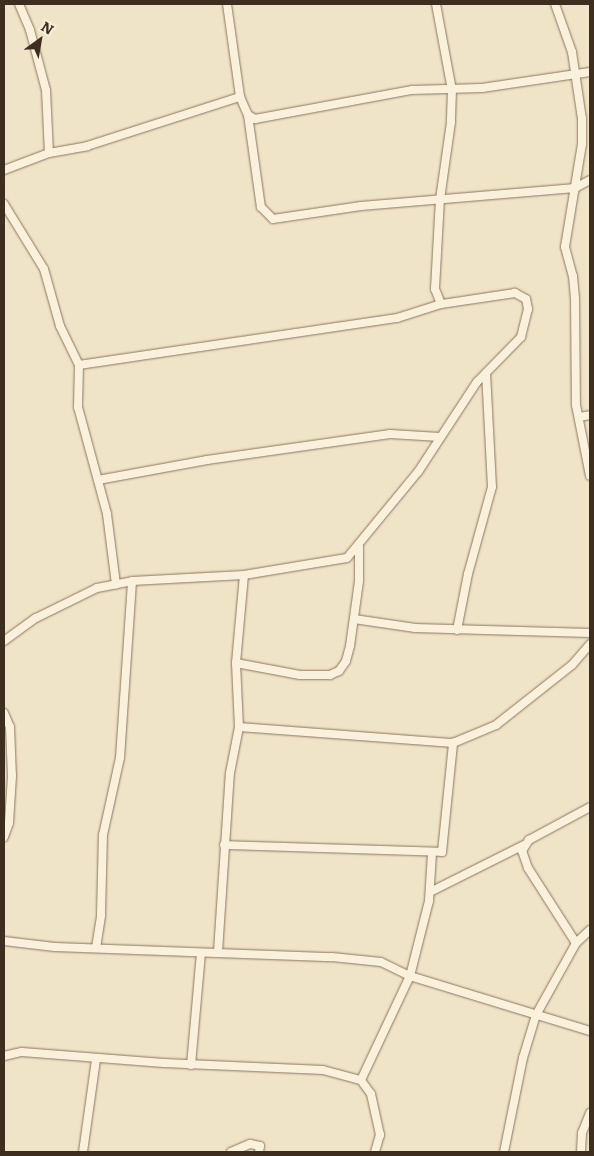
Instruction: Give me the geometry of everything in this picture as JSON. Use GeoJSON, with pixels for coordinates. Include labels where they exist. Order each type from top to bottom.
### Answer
{"type":"FeatureCollection","features":[{"type":"Feature","properties":{"kind":"street"},"geometry":{"type":"LineString","coordinates":[[19,4],[30,30],[46,90],[49,153]]}},
{"type":"Feature","properties":{"kind":"street"},"geometry":{"type":"LineString","coordinates":[[227,4],[240,97],[248,115],[261,208],[273,219],[440,199],[575,188],[590,180]]}},
{"type":"Feature","properties":{"kind":"street"},"geometry":{"type":"LineString","coordinates":[[436,4],[452,90],[451,122],[440,199],[435,288],[441,304]]}},
{"type":"Feature","properties":{"kind":"street"},"geometry":{"type":"LineString","coordinates":[[555,4],[568,37],[582,127],[575,188],[565,248],[573,276],[579,417],[590,476]]}},
{"type":"Feature","properties":{"kind":"street"},"geometry":{"type":"LineString","coordinates":[[248,115],[260,119],[412,90],[452,90],[513,84],[590,72]]}},
{"type":"Feature","properties":{"kind":"street"},"geometry":{"type":"LineString","coordinates":[[4,170],[49,153],[87,146],[240,97]]}},
{"type":"Feature","properties":{"kind":"street"},"geometry":{"type":"LineString","coordinates":[[4,204],[44,269],[60,326],[79,365],[78,407],[107,514],[116,584]]}},
{"type":"Feature","properties":{"kind":"street"},"geometry":{"type":"LineString","coordinates":[[4,641],[65,601],[132,580],[244,575],[342,560],[358,546],[418,472],[440,437],[486,373],[521,337],[528,309],[526,299],[514,293],[441,304],[397,318],[79,365]]}},
{"type":"Feature","properties":{"kind":"street"},"geometry":{"type":"LineString","coordinates":[[458,630],[468,574],[492,487],[486,373]]}},
{"type":"Feature","properties":{"kind":"street"},"geometry":{"type":"LineString","coordinates":[[579,417],[590,415]]}},
{"type":"Feature","properties":{"kind":"street"},"geometry":{"type":"LineString","coordinates":[[98,480],[207,460],[390,434],[440,437]]}},
{"type":"Feature","properties":{"kind":"street"},"geometry":{"type":"LineString","coordinates":[[236,663],[300,675],[330,675],[339,671],[346,661],[354,619],[359,581],[358,546]]}},
{"type":"Feature","properties":{"kind":"street"},"geometry":{"type":"LineString","coordinates":[[218,952],[230,773],[239,727],[236,663],[244,575]]}},
{"type":"Feature","properties":{"kind":"street"},"geometry":{"type":"LineString","coordinates":[[96,948],[101,915],[103,835],[120,758],[132,580]]}},
{"type":"Feature","properties":{"kind":"street"},"geometry":{"type":"LineString","coordinates":[[354,619],[458,630],[590,633]]}},
{"type":"Feature","properties":{"kind":"street"},"geometry":{"type":"LineString","coordinates":[[239,727],[453,743],[496,725],[572,665],[590,644]]}},
{"type":"Feature","properties":{"kind":"street"},"geometry":{"type":"LineString","coordinates":[[4,713],[10,727],[12,776],[9,823],[4,837]]}},
{"type":"Feature","properties":{"kind":"street"},"geometry":{"type":"LineString","coordinates":[[224,845],[432,853],[444,850],[453,743]]}},
{"type":"Feature","properties":{"kind":"street"},"geometry":{"type":"LineString","coordinates":[[430,892],[524,844],[590,806]]}},
{"type":"Feature","properties":{"kind":"street"},"geometry":{"type":"LineString","coordinates":[[524,844],[522,851],[528,868],[576,943]]}},
{"type":"Feature","properties":{"kind":"street"},"geometry":{"type":"LineString","coordinates":[[361,1080],[410,976],[430,892],[432,853]]}},
{"type":"Feature","properties":{"kind":"street"},"geometry":{"type":"LineString","coordinates":[[504,1152],[523,1058],[536,1015],[576,943],[590,930]]}},
{"type":"Feature","properties":{"kind":"street"},"geometry":{"type":"LineString","coordinates":[[4,941],[96,948],[201,953],[218,952],[382,962],[410,976],[590,1031]]}},
{"type":"Feature","properties":{"kind":"street"},"geometry":{"type":"LineString","coordinates":[[191,1065],[201,953]]}},
{"type":"Feature","properties":{"kind":"street"},"geometry":{"type":"LineString","coordinates":[[4,1056],[22,1052],[191,1065],[324,1070],[361,1080],[371,1094],[380,1135],[375,1152]]}},
{"type":"Feature","properties":{"kind":"street"},"geometry":{"type":"LineString","coordinates":[[83,1152],[96,1059]]}},
{"type":"Feature","properties":{"kind":"street"},"geometry":{"type":"LineString","coordinates":[[580,1152],[582,1132],[590,1112]]}},
{"type":"Feature","properties":{"kind":"street"},"geometry":{"type":"LineString","coordinates":[[231,1152],[250,1144],[260,1146],[259,1152]]}}]}
